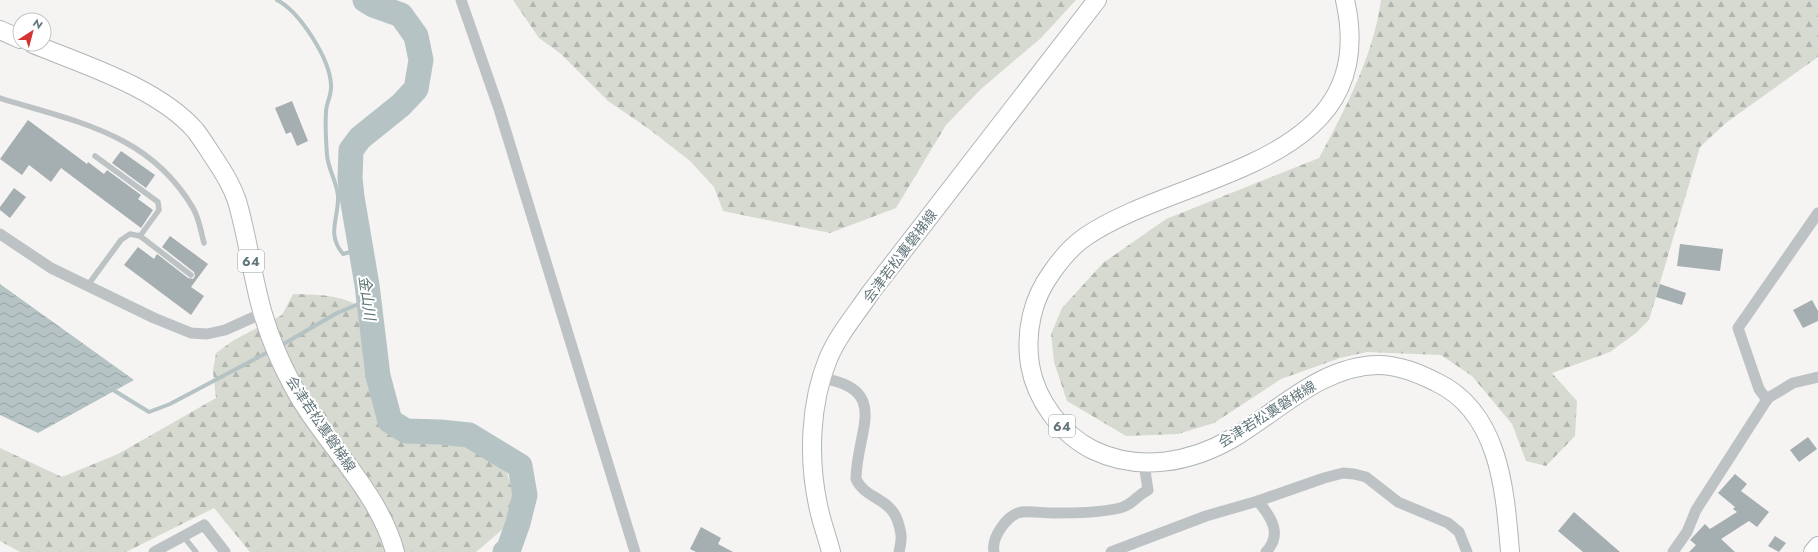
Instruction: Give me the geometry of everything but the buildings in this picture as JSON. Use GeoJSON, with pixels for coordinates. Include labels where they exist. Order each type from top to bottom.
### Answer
{"type":"FeatureCollection","features":[{"type":"Feature","properties":{"kind":"main road","name":"会津若松裏磐梯線"},"geometry":{"type":"LineString","coordinates":[[831,552],[818,506],[814,481],[813,419],[814,405],[829,358],[841,336],[871,292],[1097,0]]}},
{"type":"Feature","properties":{"kind":"main road","name":"会津若松裏磐梯線"},"geometry":{"type":"LineString","coordinates":[[1345,0],[1350,32],[1347,65],[1336,95],[1318,121],[1290,144],[1259,160],[1218,178],[1128,213],[1082,239],[1062,258],[1042,286],[1032,312],[1028,348],[1032,378],[1048,410],[1072,436],[1088,448],[1106,456],[1144,464],[1168,462],[1192,456],[1211,449],[1232,439],[1299,393],[1322,380],[1352,369],[1379,365],[1412,370],[1444,386],[1472,408],[1488,435],[1499,466],[1507,513],[1510,552]]}},
{"type":"Feature","properties":{"kind":"main road"},"geometry":{"type":"LineString","coordinates":[[0,30],[12,35]]}},
{"type":"Feature","properties":{"kind":"main road","name":"会津若松裏磐梯線"},"geometry":{"type":"LineString","coordinates":[[52,51],[127,82],[178,114],[196,131],[225,174],[237,200],[263,313],[274,346],[297,395],[354,474],[375,507],[393,543],[395,552]]}},
{"type":"Feature","properties":{"kind":"main road"},"geometry":{"type":"LineString","coordinates":[[1813,552],[1818,546]]}},
{"type":"Feature","properties":{"kind":"street"},"geometry":{"type":"LineString","coordinates":[[461,0],[499,109],[635,552]]}},
{"type":"Feature","properties":{"kind":"street"},"geometry":{"type":"LineString","coordinates":[[1767,400],[1759,389],[1738,328],[1818,213]]}},
{"type":"Feature","properties":{"kind":"street"},"geometry":{"type":"LineString","coordinates":[[0,234],[51,268],[154,318],[191,333],[207,334],[224,330],[263,313]]}},
{"type":"Feature","properties":{"kind":"street"},"geometry":{"type":"LineString","coordinates":[[1673,552],[1687,532],[1696,510],[1767,400],[1776,392],[1793,383],[1818,377]]}},
{"type":"Feature","properties":{"kind":"street"},"geometry":{"type":"LineString","coordinates":[[822,378],[837,380],[856,391],[864,401],[866,412],[856,479],[859,486],[895,511],[903,537],[899,552]]}},
{"type":"Feature","properties":{"kind":"street"},"geometry":{"type":"LineString","coordinates":[[994,552],[994,540],[1008,520],[1021,512],[1084,514],[1122,508],[1134,502],[1142,492],[1148,490],[1144,464]]}},
{"type":"Feature","properties":{"kind":"street"},"geometry":{"type":"LineString","coordinates":[[1111,552],[1206,516],[1258,501],[1343,473],[1366,477],[1398,502],[1448,523],[1459,532],[1466,552]]}},
{"type":"Feature","properties":{"kind":"street"},"geometry":{"type":"LineString","coordinates":[[1258,501],[1272,521],[1276,532],[1274,541],[1266,552]]}},
{"type":"Feature","properties":{"kind":"street"},"geometry":{"type":"LineString","coordinates":[[154,552],[204,525],[225,552]]}},
{"type":"Feature","properties":{"kind":"lane"},"geometry":{"type":"LineString","coordinates":[[0,98],[111,134],[146,154],[162,168],[194,209],[204,243]]}},
{"type":"Feature","properties":{"kind":"lane"},"geometry":{"type":"LineString","coordinates":[[96,156],[158,202],[159,210],[140,236]]}},
{"type":"Feature","properties":{"kind":"lane"},"geometry":{"type":"LineString","coordinates":[[88,285],[121,240],[130,234],[140,236],[191,275]]}},
{"type":"Feature","properties":{"kind":"lane"},"geometry":{"type":"LineString","coordinates":[[183,536],[196,552]]}},
{"type":"Feature","properties":{"kind":"green space"},"geometry":{"type":"Polygon","coordinates":[[[513,0],[1076,0],[1041,38],[981,89],[946,125],[896,208],[830,233],[723,211],[714,187],[690,161],[649,129],[608,101],[561,54],[539,38],[513,0]]]}},
{"type":"Feature","properties":{"kind":"green space"},"geometry":{"type":"Polygon","coordinates":[[[1381,0],[1818,0],[1818,57],[1727,122],[1700,147],[1649,320],[1636,333],[1610,352],[1552,373],[1577,401],[1575,436],[1546,466],[1526,461],[1512,424],[1472,376],[1441,355],[1367,352],[1340,358],[1281,379],[1214,423],[1178,434],[1126,436],[1067,401],[1054,362],[1051,334],[1062,308],[1103,263],[1166,219],[1319,158],[1339,121],[1365,61],[1372,41],[1381,0]]]}},
{"type":"Feature","properties":{"kind":"green space"},"geometry":{"type":"Polygon","coordinates":[[[293,294],[329,296],[346,300],[362,308],[369,331],[377,397],[398,429],[418,441],[452,438],[463,441],[485,451],[493,463],[507,473],[514,496],[509,517],[504,528],[476,552],[250,552],[214,508],[126,552],[20,552],[0,541],[0,448],[62,477],[118,454],[216,398],[213,371],[216,353],[234,340],[282,315],[293,294]]]}},
{"type":"Feature","properties":{"kind":"water"},"geometry":{"type":"Polygon","coordinates":[[[0,284],[134,380],[38,433],[0,415],[0,284]]]}},
{"type":"Feature","properties":{"kind":"waterway"},"geometry":{"type":"LineString","coordinates":[[277,0],[286,6],[304,25],[320,50],[325,62],[331,85],[326,112],[327,155],[338,196],[334,226],[335,240],[343,254],[361,249]]}},
{"type":"Feature","properties":{"kind":"waterway","name":"金山川"},"geometry":{"type":"LineString","coordinates":[[365,0],[373,5],[401,15],[416,36],[421,60],[416,89],[401,105],[360,138],[351,150],[350,178],[352,197],[367,285],[378,376],[390,421],[406,431],[469,435],[520,466],[525,495],[518,523],[508,551],[505,552]]}},
{"type":"Feature","properties":{"kind":"waterway"},"geometry":{"type":"LineString","coordinates":[[280,346],[337,313],[368,300]]}},
{"type":"Feature","properties":{"kind":"waterway"},"geometry":{"type":"LineString","coordinates":[[110,388],[149,412],[170,404],[272,350]]}}]}
